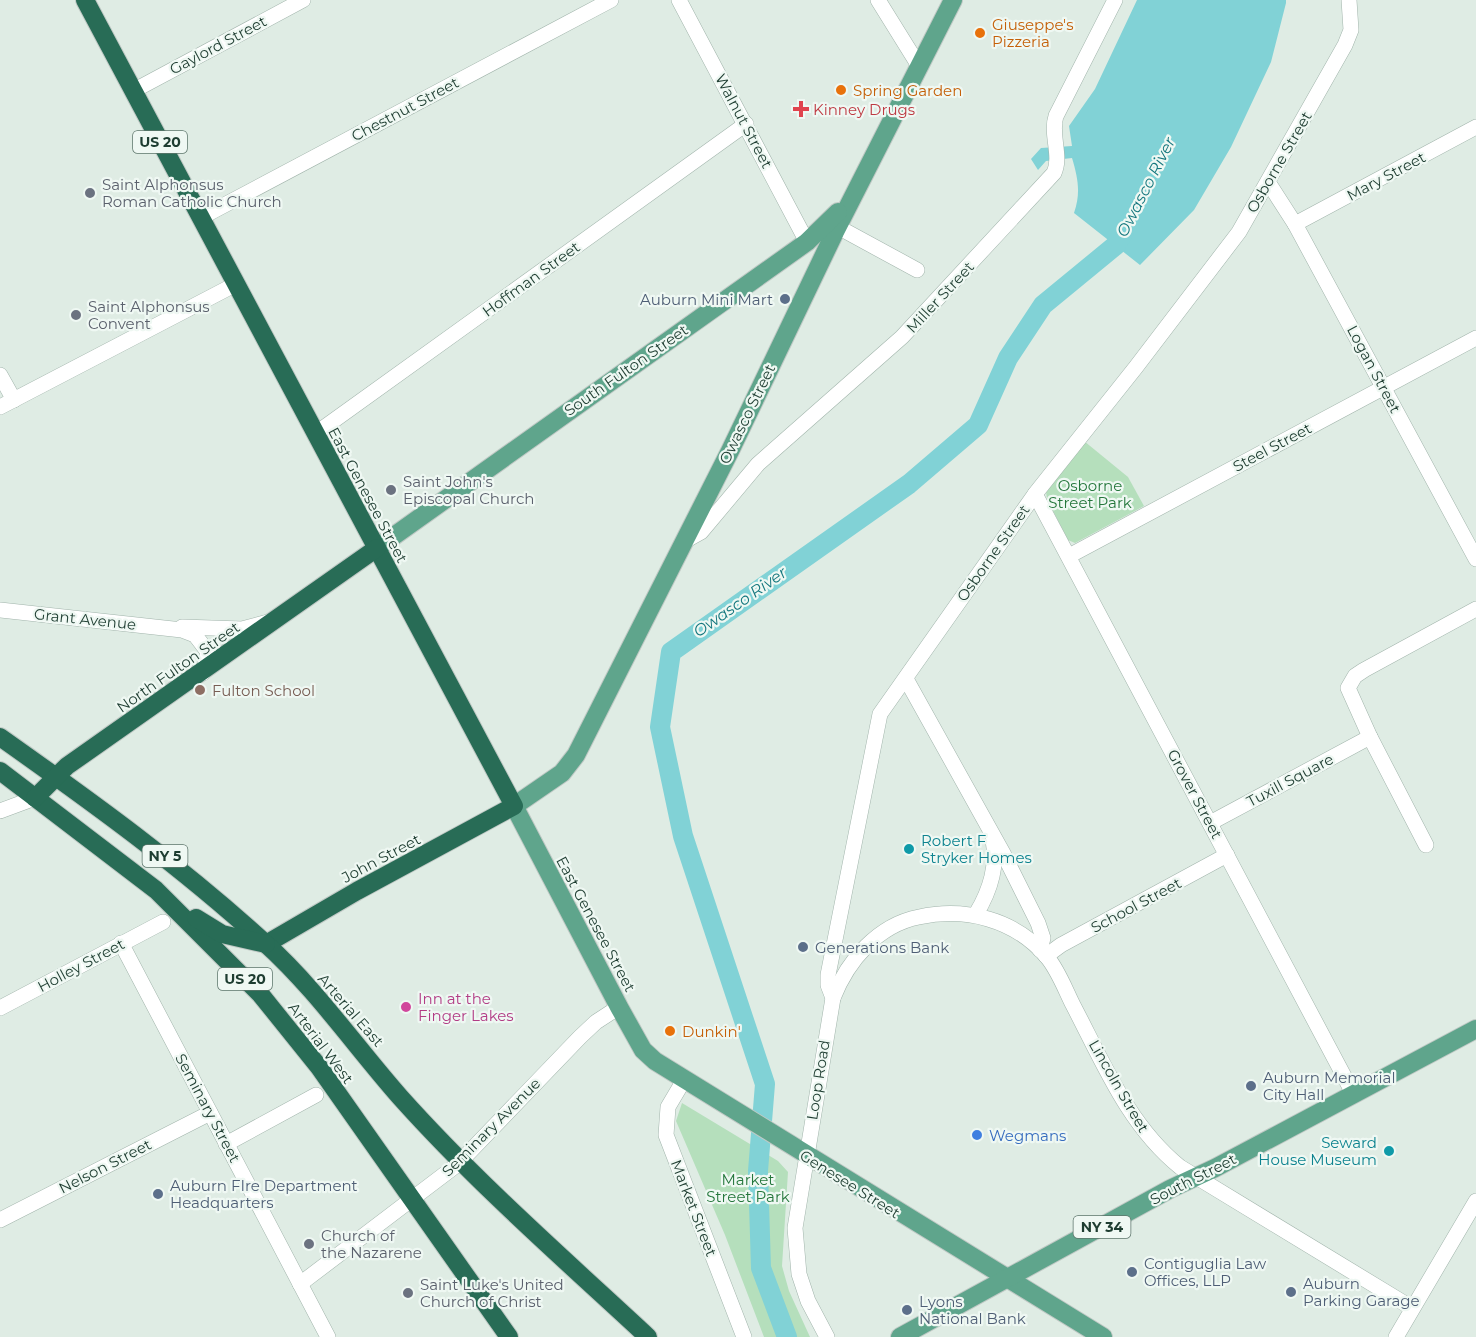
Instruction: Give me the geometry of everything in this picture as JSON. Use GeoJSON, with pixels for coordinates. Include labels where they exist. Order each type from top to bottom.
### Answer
{"type":"FeatureCollection","features":[{"type":"Feature","properties":{"kind":"highway","name":"East Genesee Street"},"geometry":{"type":"LineString","coordinates":[[85,0],[514,806]]}},
{"type":"Feature","properties":{"kind":"highway","name":"North Fulton Street"},"geometry":{"type":"LineString","coordinates":[[35,798],[67,766],[377,548]]}},
{"type":"Feature","properties":{"kind":"highway","name":"Arterial East"},"geometry":{"type":"LineString","coordinates":[[0,737],[185,872],[266,944],[346,1032],[400,1097],[461,1160],[648,1337]]}},
{"type":"Feature","properties":{"kind":"highway","name":"Arterial West"},"geometry":{"type":"LineString","coordinates":[[0,771],[87,836],[180,912],[290,1030],[509,1337]]}},
{"type":"Feature","properties":{"kind":"highway","name":"John Street"},"geometry":{"type":"LineString","coordinates":[[266,944],[357,891],[514,806]]}},
{"type":"Feature","properties":{"kind":"highway"},"geometry":{"type":"LineString","coordinates":[[180,912],[195,917],[222,934],[266,944]]}},
{"type":"Feature","properties":{"kind":"main road","name":"Owasco Street"},"geometry":{"type":"LineString","coordinates":[[514,806],[562,773],[576,755],[953,0]]}},
{"type":"Feature","properties":{"kind":"main road","name":"South Fulton Street"},"geometry":{"type":"LineString","coordinates":[[377,548],[807,242],[826,226],[862,179]]}},
{"type":"Feature","properties":{"kind":"main road"},"geometry":{"type":"LineString","coordinates":[[807,242],[825,253]]}},
{"type":"Feature","properties":{"kind":"main road","name":"East Genesee Street"},"geometry":{"type":"LineString","coordinates":[[514,806],[619,1007]]}},
{"type":"Feature","properties":{"kind":"main road","name":"Genesee Street"},"geometry":{"type":"LineString","coordinates":[[619,1007],[644,1050],[655,1061],[1007,1280],[1103,1337]]}},
{"type":"Feature","properties":{"kind":"main road","name":"South Street"},"geometry":{"type":"LineString","coordinates":[[1007,1280],[1476,1029]]}},
{"type":"Feature","properties":{"kind":"main road","name":"NY 34"},"geometry":{"type":"LineString","coordinates":[[900,1337],[1007,1280]]}},
{"type":"Feature","properties":{"kind":"street","name":"Gaylord Street"},"geometry":{"type":"LineString","coordinates":[[133,91],[303,0]]}},
{"type":"Feature","properties":{"kind":"street","name":"Chestnut Street"},"geometry":{"type":"LineString","coordinates":[[200,218],[611,0]]}},
{"type":"Feature","properties":{"kind":"street","name":"Walnut Street"},"geometry":{"type":"LineString","coordinates":[[679,0],[807,242]]}},
{"type":"Feature","properties":{"kind":"street"},"geometry":{"type":"LineString","coordinates":[[878,0],[919,66]]}},
{"type":"Feature","properties":{"kind":"street","name":"Miller Street"},"geometry":{"type":"LineString","coordinates":[[683,542],[701,532],[758,464],[902,337],[1057,166],[1054,138],[1056,116],[1115,0]]}},
{"type":"Feature","properties":{"kind":"street","name":"Osborne Street"},"geometry":{"type":"LineString","coordinates":[[833,998],[828,985],[828,975],[840,927],[858,815],[878,719],[1035,494],[1239,232],[1345,45],[1351,30],[1348,0]]}},
{"type":"Feature","properties":{"kind":"street","name":"Hoffman Street"},"geometry":{"type":"LineString","coordinates":[[315,434],[746,124]]}},
{"type":"Feature","properties":{"kind":"street","name":"Mary Street"},"geometry":{"type":"LineString","coordinates":[[1295,225],[1476,127]]}},
{"type":"Feature","properties":{"kind":"street","name":"Logan Street"},"geometry":{"type":"LineString","coordinates":[[1268,182],[1295,225],[1476,559]]}},
{"type":"Feature","properties":{"kind":"street"},"geometry":{"type":"LineString","coordinates":[[838,227],[917,270]]}},
{"type":"Feature","properties":{"kind":"street"},"geometry":{"type":"LineString","coordinates":[[0,375],[7,404],[236,284]]}},
{"type":"Feature","properties":{"kind":"street","name":"Steel Street"},"geometry":{"type":"LineString","coordinates":[[1069,556],[1476,338]]}},
{"type":"Feature","properties":{"kind":"street","name":"Grover Street"},"geometry":{"type":"LineString","coordinates":[[1035,494],[1354,1095]]}},
{"type":"Feature","properties":{"kind":"street"},"geometry":{"type":"LineString","coordinates":[[1426,845],[1370,737],[1348,688],[1355,676],[1476,609]]}},
{"type":"Feature","properties":{"kind":"street","name":"Grant Avenue"},"geometry":{"type":"LineString","coordinates":[[0,610],[170,627]]}},
{"type":"Feature","properties":{"kind":"street"},"geometry":{"type":"LineString","coordinates":[[170,627],[242,629],[282,615]]}},
{"type":"Feature","properties":{"kind":"street"},"geometry":{"type":"LineString","coordinates":[[170,627],[195,635],[203,644],[208,652],[202,673]]}},
{"type":"Feature","properties":{"kind":"street","name":"Lincoln Street"},"geometry":{"type":"LineString","coordinates":[[906,679],[992,834],[1038,923],[1043,938],[1043,953]]}},
{"type":"Feature","properties":{"kind":"street","name":"Tuxill Square"},"geometry":{"type":"LineString","coordinates":[[1210,823],[1370,737]]}},
{"type":"Feature","properties":{"kind":"street","name":"North Fulton Street"},"geometry":{"type":"LineString","coordinates":[[0,810],[35,798]]}},
{"type":"Feature","properties":{"kind":"street","name":"Lincoln Street"},"geometry":{"type":"LineString","coordinates":[[992,834],[995,851],[992,879],[976,914],[1008,927],[1043,953],[1137,1123],[1163,1153],[1197,1177],[1412,1308]]}},
{"type":"Feature","properties":{"kind":"street","name":"School Street"},"geometry":{"type":"LineString","coordinates":[[1043,953],[1227,855]]}},
{"type":"Feature","properties":{"kind":"street","name":"Loop Road"},"geometry":{"type":"LineString","coordinates":[[827,1337],[808,1301],[795,1251],[797,1211],[833,998],[855,957],[892,927],[915,917],[935,913],[976,914]]}},
{"type":"Feature","properties":{"kind":"street","name":"Holley Street"},"geometry":{"type":"LineString","coordinates":[[0,1008],[163,922]]}},
{"type":"Feature","properties":{"kind":"street","name":"Seminary Street"},"geometry":{"type":"LineString","coordinates":[[121,943],[328,1337]]}},
{"type":"Feature","properties":{"kind":"street","name":"Seminary Avenue"},"geometry":{"type":"LineString","coordinates":[[300,1284],[413,1200],[461,1160],[580,1037],[596,1022],[619,1007]]}},
{"type":"Feature","properties":{"kind":"street","name":"Market Street"},"geometry":{"type":"LineString","coordinates":[[684,1080],[668,1107],[665,1119],[666,1135],[744,1337]]}},
{"type":"Feature","properties":{"kind":"street"},"geometry":{"type":"LineString","coordinates":[[226,1144],[316,1095]]}},
{"type":"Feature","properties":{"kind":"street","name":"Nelson Street"},"geometry":{"type":"LineString","coordinates":[[0,1220],[210,1113]]}},
{"type":"Feature","properties":{"kind":"street"},"geometry":{"type":"LineString","coordinates":[[1396,1337],[1476,1201]]}},
{"type":"Feature","properties":{"kind":"green space","name":"Osborne Street Park"},"geometry":{"type":"Polygon","coordinates":[[[1084,441],[1128,477],[1144,506],[1075,543],[1068,540],[1047,499],[1046,491],[1084,441]]]}},
{"type":"Feature","properties":{"kind":"green space","name":"Market Street Park"},"geometry":{"type":"Polygon","coordinates":[[[682,1103],[778,1161],[788,1172],[782,1266],[789,1291],[810,1337],[764,1337],[725,1235],[676,1121],[682,1103]]]}},
{"type":"Feature","properties":{"kind":"water"},"geometry":{"type":"Polygon","coordinates":[[[1137,0],[1286,0],[1271,62],[1231,147],[1194,210],[1140,265],[1074,213],[1078,186],[1072,158],[1046,161],[1038,170],[1031,159],[1041,148],[1072,146],[1069,126],[1095,89],[1137,0]]]}},
{"type":"Feature","properties":{"kind":"waterway","name":"Owasco River"},"geometry":{"type":"LineString","coordinates":[[787,1337],[761,1268],[758,1171],[765,1084],[683,836],[660,727],[671,652],[909,484],[978,425],[1008,358],[1043,305],[1116,245],[1129,222]]}},
{"type":"Feature","properties":{"kind":"place","name":"Giuseppe's Pizzeria"},"geometry":{"type":"Point","coordinates":[980,33]}},
{"type":"Feature","properties":{"kind":"place","name":"Spring Garden"},"geometry":{"type":"Point","coordinates":[841,90]}},
{"type":"Feature","properties":{"kind":"place","name":"Kinney Drugs"},"geometry":{"type":"Point","coordinates":[801,109]}},
{"type":"Feature","properties":{"kind":"place","name":"Saint Alphonsus Roman Catholic Church"},"geometry":{"type":"Point","coordinates":[90,193]}},
{"type":"Feature","properties":{"kind":"place","name":"Auburn Mini Mart"},"geometry":{"type":"Point","coordinates":[785,299]}},
{"type":"Feature","properties":{"kind":"place","name":"Saint Alphonsus Convent"},"geometry":{"type":"Point","coordinates":[76,315]}},
{"type":"Feature","properties":{"kind":"place","name":"Saint John's Episcopal Church"},"geometry":{"type":"Point","coordinates":[391,490]}},
{"type":"Feature","properties":{"kind":"place","name":"Fulton School"},"geometry":{"type":"Point","coordinates":[200,690]}},
{"type":"Feature","properties":{"kind":"place","name":"Robert F Stryker Homes"},"geometry":{"type":"Point","coordinates":[909,849]}},
{"type":"Feature","properties":{"kind":"place","name":"Generations Bank"},"geometry":{"type":"Point","coordinates":[803,947]}},
{"type":"Feature","properties":{"kind":"place","name":"Inn at the Finger Lakes"},"geometry":{"type":"Point","coordinates":[406,1007]}},
{"type":"Feature","properties":{"kind":"place","name":"Dunkin'"},"geometry":{"type":"Point","coordinates":[670,1031]}},
{"type":"Feature","properties":{"kind":"place","name":"Auburn Memorial City Hall"},"geometry":{"type":"Point","coordinates":[1251,1086]}},
{"type":"Feature","properties":{"kind":"place","name":"Wegmans"},"geometry":{"type":"Point","coordinates":[977,1135]}},
{"type":"Feature","properties":{"kind":"place","name":"Seward House Museum"},"geometry":{"type":"Point","coordinates":[1389,1151]}},
{"type":"Feature","properties":{"kind":"place","name":"Auburn FIre Department Headquarters"},"geometry":{"type":"Point","coordinates":[158,1194]}},
{"type":"Feature","properties":{"kind":"place","name":"Church of the Nazarene"},"geometry":{"type":"Point","coordinates":[309,1244]}},
{"type":"Feature","properties":{"kind":"place","name":"Contiguglia Law Offices, LLP"},"geometry":{"type":"Point","coordinates":[1132,1272]}},
{"type":"Feature","properties":{"kind":"place","name":"Auburn Parking Garage"},"geometry":{"type":"Point","coordinates":[1291,1292]}},
{"type":"Feature","properties":{"kind":"place","name":"Saint Luke's United Church of Christ"},"geometry":{"type":"Point","coordinates":[408,1293]}},
{"type":"Feature","properties":{"kind":"place","name":"Lyons National Bank"},"geometry":{"type":"Point","coordinates":[907,1310]}}]}
